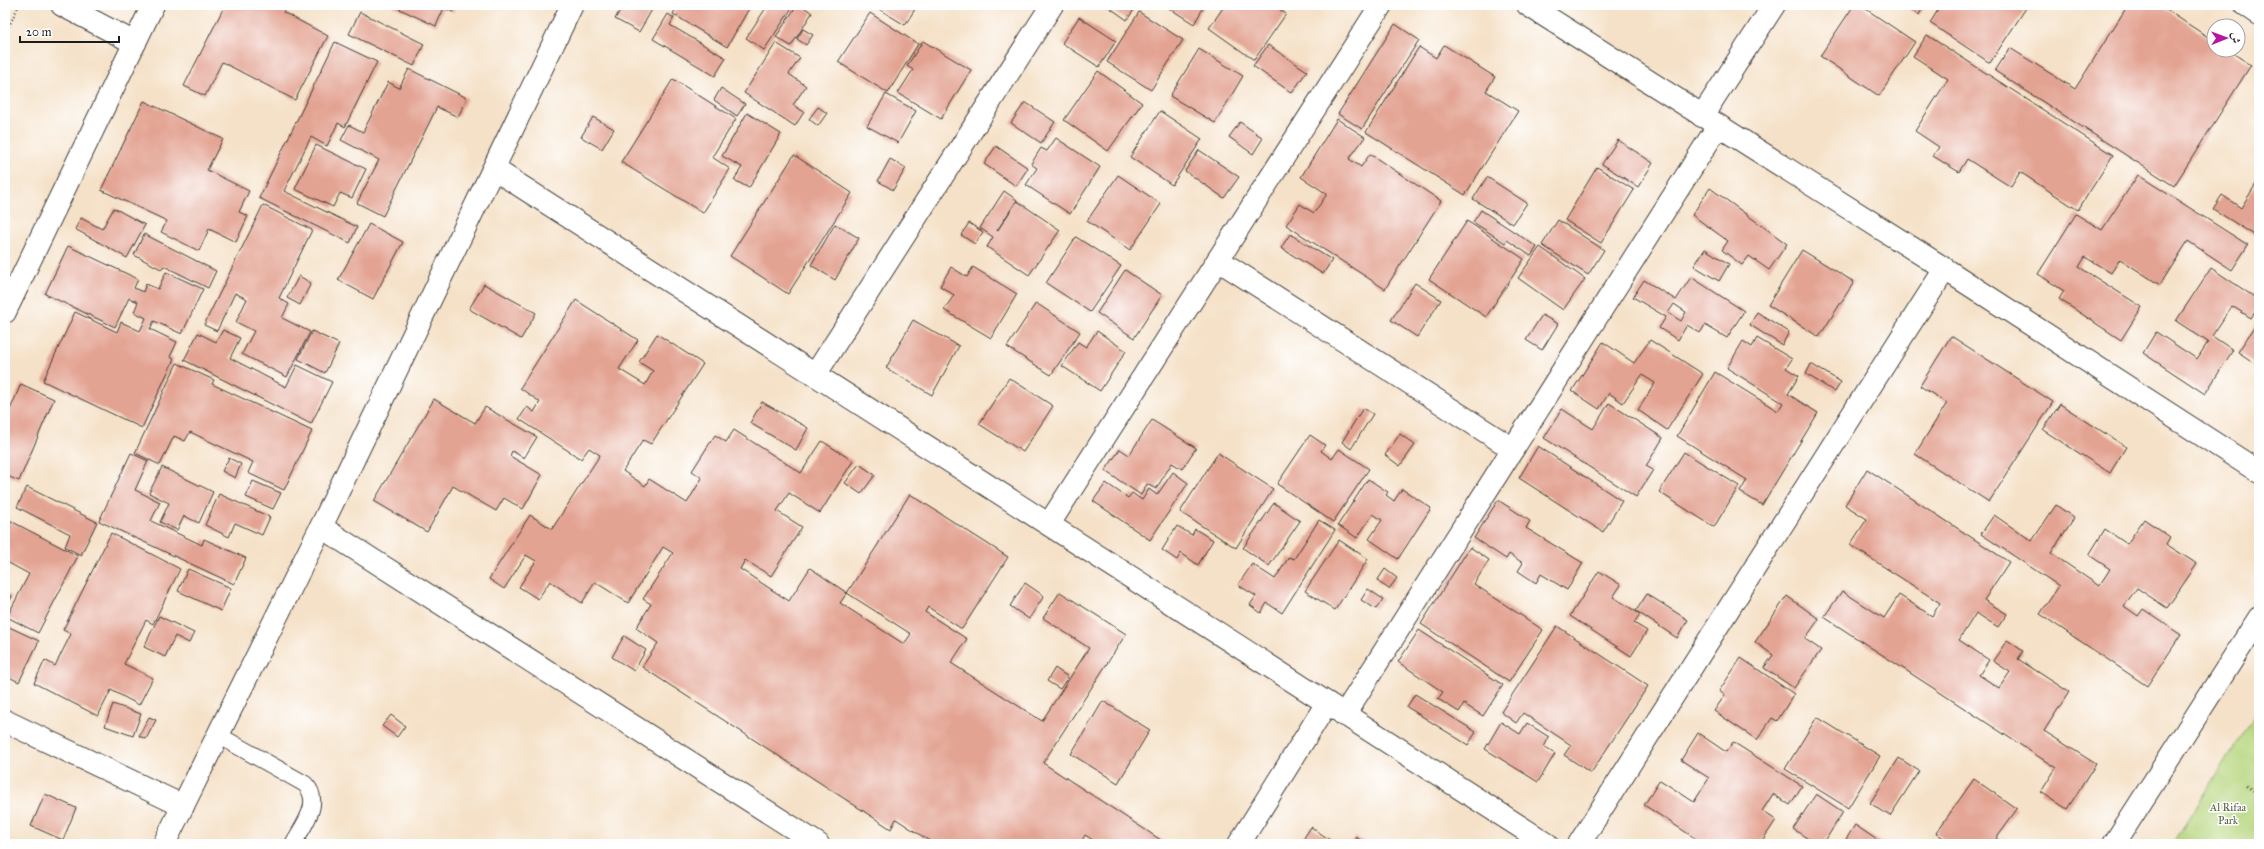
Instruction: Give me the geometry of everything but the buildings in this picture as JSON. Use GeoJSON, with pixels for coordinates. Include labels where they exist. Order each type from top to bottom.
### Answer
{"type":"FeatureCollection","features":[{"type":"Feature","properties":{"kind":"street"},"geometry":{"type":"LineString","coordinates":[[62,5],[135,43]]}},
{"type":"Feature","properties":{"kind":"street"},"geometry":{"type":"LineString","coordinates":[[5,312],[153,5]]}},
{"type":"Feature","properties":{"kind":"street"},"geometry":{"type":"LineString","coordinates":[[164,844],[321,527],[572,5]]}},
{"type":"Feature","properties":{"kind":"street"},"geometry":{"type":"LineString","coordinates":[[815,374],[1052,5]]}},
{"type":"Feature","properties":{"kind":"street"},"geometry":{"type":"LineString","coordinates":[[1049,524],[1381,5]]}},
{"type":"Feature","properties":{"kind":"street"},"geometry":{"type":"LineString","coordinates":[[1528,5],[1945,269],[2259,472]]}},
{"type":"Feature","properties":{"kind":"street"},"geometry":{"type":"LineString","coordinates":[[1239,844],[1335,709],[1513,449],[1710,121],[1774,5]]}},
{"type":"Feature","properties":{"kind":"street"},"geometry":{"type":"LineString","coordinates":[[2246,5],[2259,14]]}},
{"type":"Feature","properties":{"kind":"street"},"geometry":{"type":"LineString","coordinates":[[494,169],[1546,844]]}},
{"type":"Feature","properties":{"kind":"street"},"geometry":{"type":"LineString","coordinates":[[1218,260],[1513,449]]}},
{"type":"Feature","properties":{"kind":"street"},"geometry":{"type":"LineString","coordinates":[[1579,844],[1945,269]]}},
{"type":"Feature","properties":{"kind":"street"},"geometry":{"type":"LineString","coordinates":[[321,527],[818,844]]}},
{"type":"Feature","properties":{"kind":"street"},"geometry":{"type":"LineString","coordinates":[[2114,844],[2259,618]]}},
{"type":"Feature","properties":{"kind":"street"},"geometry":{"type":"LineString","coordinates":[[5,721],[183,806]]}},
{"type":"Feature","properties":{"kind":"lane"},"geometry":{"type":"LineString","coordinates":[[218,735],[305,784],[310,790],[313,798],[313,806],[293,844]]}},
{"type":"Feature","properties":{"kind":"path"},"geometry":{"type":"LineString","coordinates":[[5,34],[18,5]]}},
{"type":"Feature","properties":{"kind":"path"},"geometry":{"type":"LineString","coordinates":[[2246,786],[2259,794]]}},
{"type":"Feature","properties":{"kind":"green space","name":"Al Rifaa Park"},"geometry":{"type":"Polygon","coordinates":[[[2259,708],[2259,844],[2173,844],[2259,708]]]}}]}
